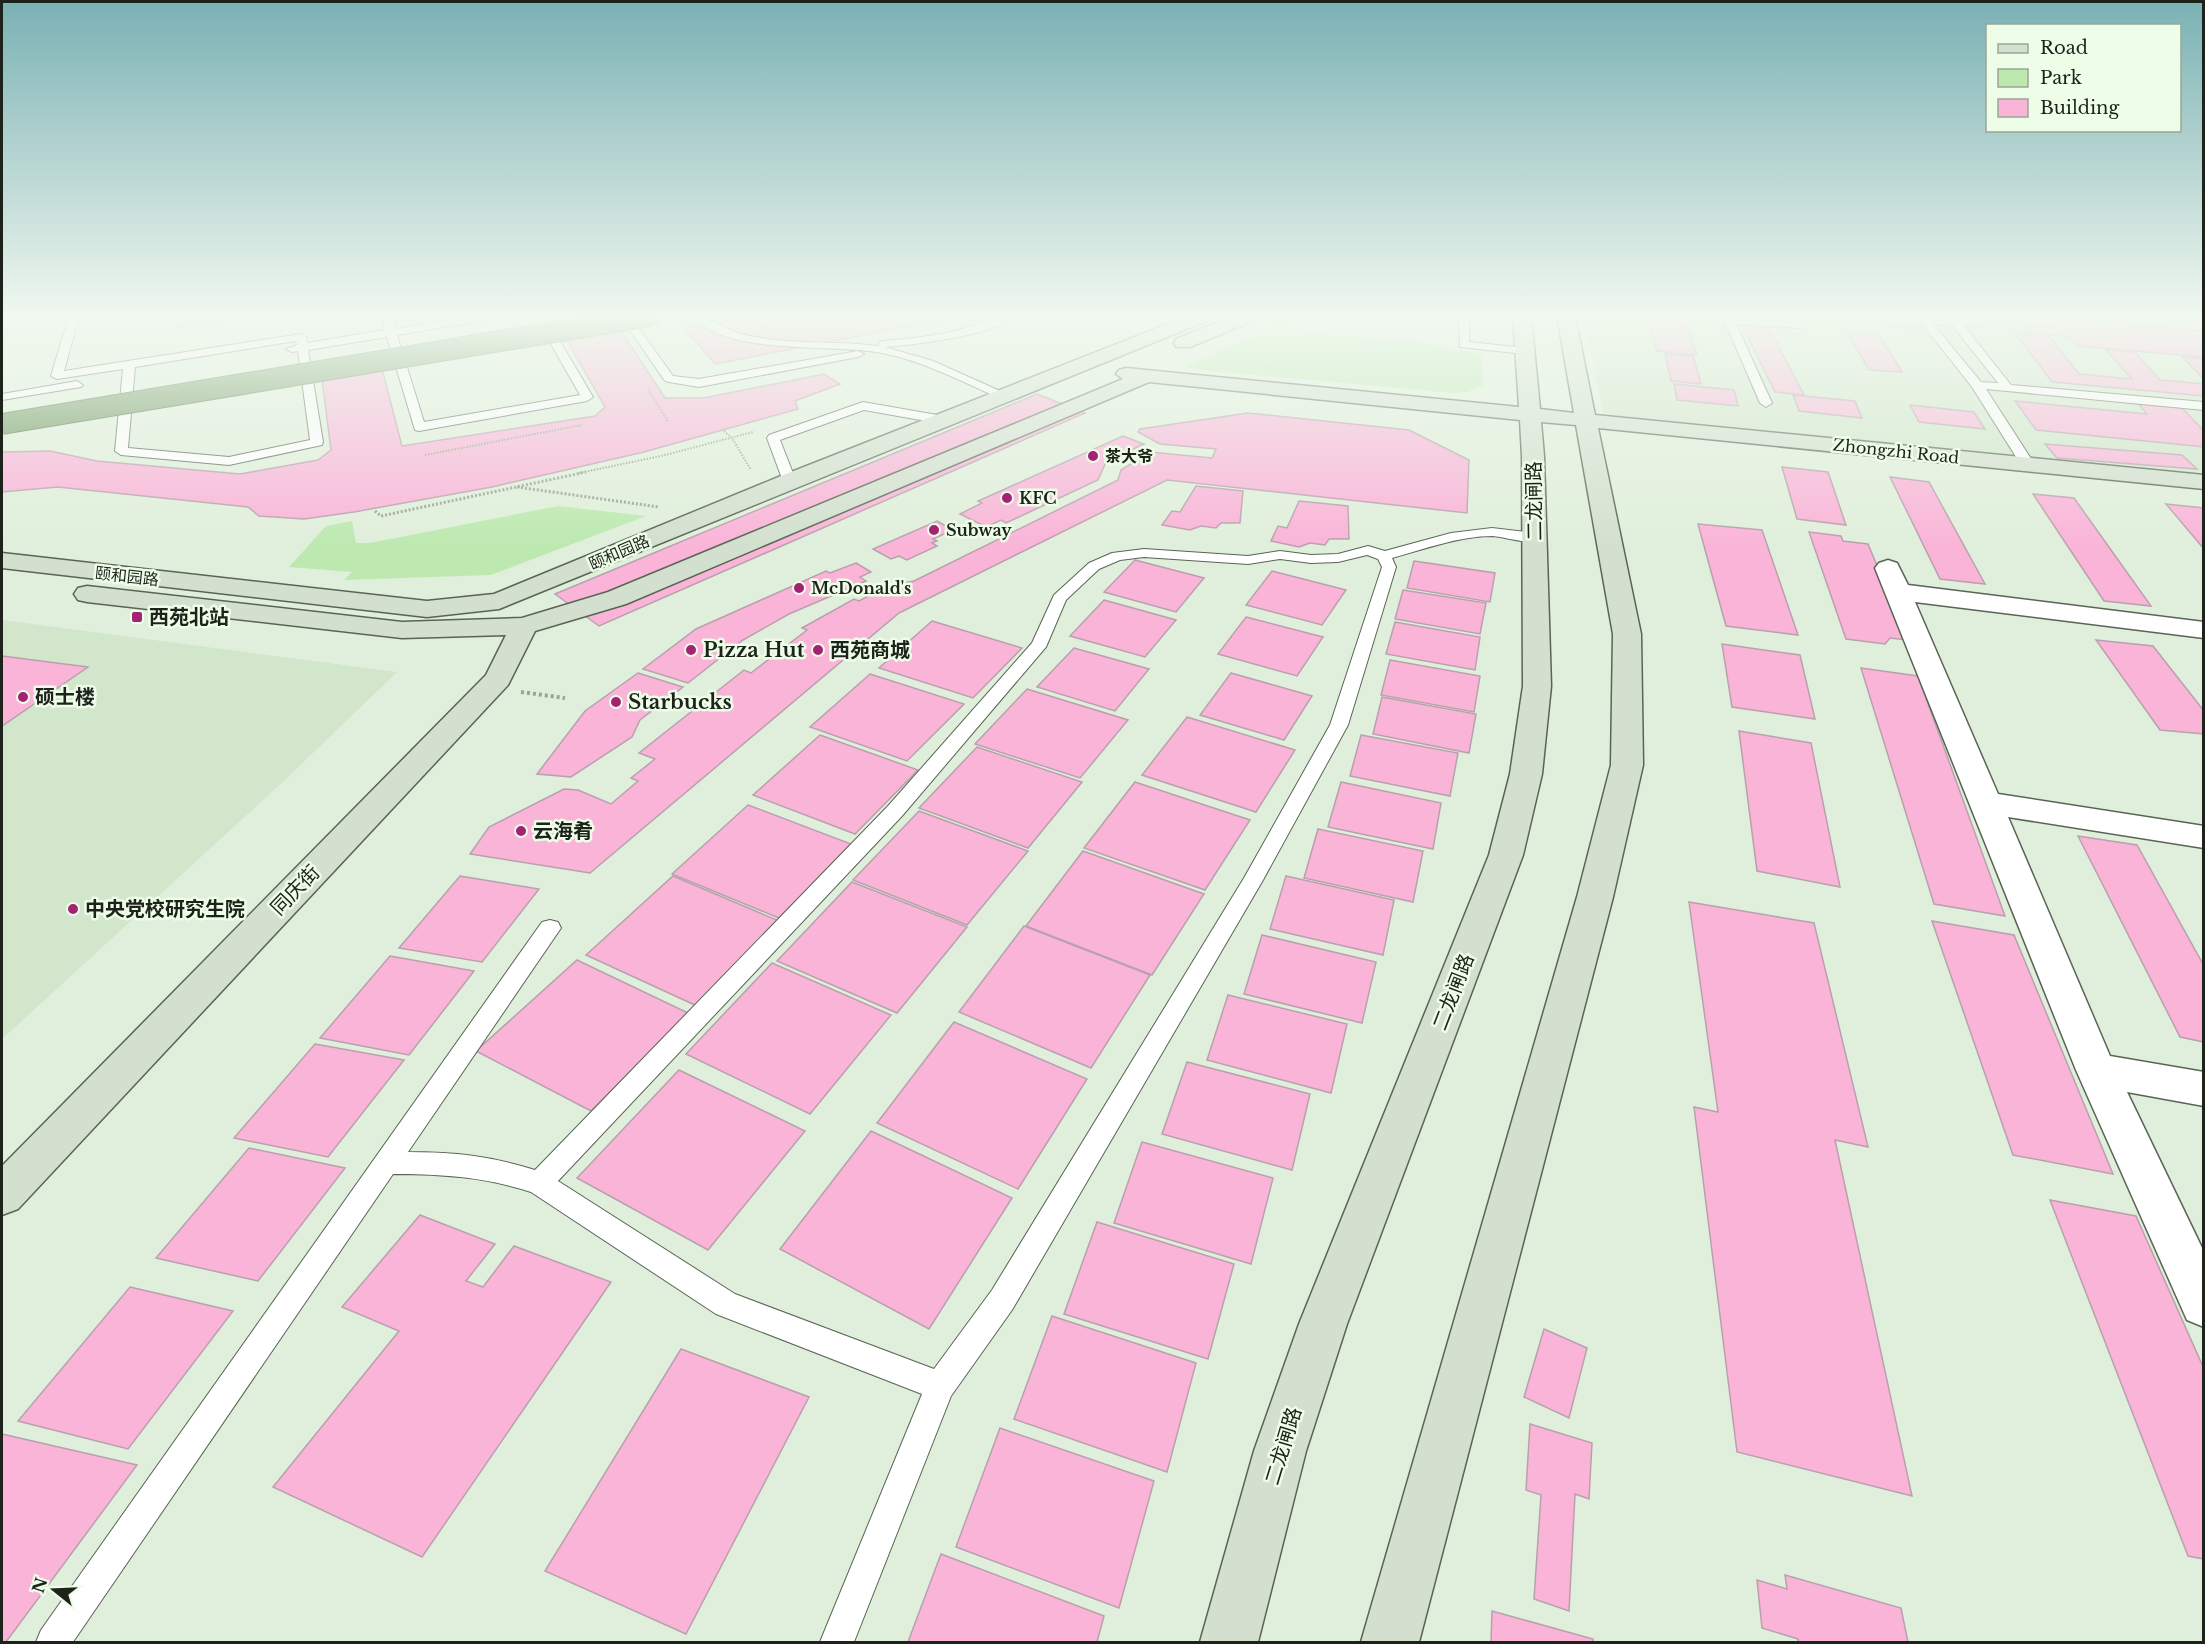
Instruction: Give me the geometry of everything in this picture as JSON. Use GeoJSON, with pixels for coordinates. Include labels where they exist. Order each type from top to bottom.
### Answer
{"type":"FeatureCollection","features":[{"type":"Feature","properties":{"kind":"highway"},"geometry":{"type":"LineString","coordinates":[[2,411],[113,393]]}},
{"type":"Feature","properties":{"kind":"highway"},"geometry":{"type":"LineString","coordinates":[[2,424],[190,393]]}},
{"type":"Feature","properties":{"kind":"main road","name":"颐和园路"},"geometry":{"type":"LineString","coordinates":[[2,561],[427,609],[499,602],[1009,393]]}},
{"type":"Feature","properties":{"kind":"main road","name":"颐和园路"},"geometry":{"type":"LineString","coordinates":[[524,626],[592,585],[1064,393]]}},
{"type":"Feature","properties":{"kind":"main road","name":"颐和园路"},"geometry":{"type":"LineString","coordinates":[[2,584],[402,630],[524,626],[617,598],[1107,393]]}},
{"type":"Feature","properties":{"kind":"main road"},"geometry":{"type":"LineString","coordinates":[[1316,393],[1530,414]]}},
{"type":"Feature","properties":{"kind":"main road","name":"二龙闸路"},"geometry":{"type":"LineString","coordinates":[[1229,1642],[1280,1451],[1323,1324],[1506,855],[1526,774],[1537,686],[1535,537],[1528,393]]}},
{"type":"Feature","properties":{"kind":"main road"},"geometry":{"type":"LineString","coordinates":[[1390,1642],[1595,897],[1627,765],[1627,634],[1582,393]]}},
{"type":"Feature","properties":{"kind":"main road","name":"Zhongzhi Road"},"geometry":{"type":"LineString","coordinates":[[1530,414],[2204,482]]}},
{"type":"Feature","properties":{"kind":"main road"},"geometry":{"type":"LineString","coordinates":[[499,602],[524,626]]}},
{"type":"Feature","properties":{"kind":"main road","name":"同庆街"},"geometry":{"type":"LineString","coordinates":[[2,1195],[498,678],[524,626]]}},
{"type":"Feature","properties":{"kind":"street"},"geometry":{"type":"LineString","coordinates":[[2204,630],[1893,580],[2096,1070],[2204,1304]]}},
{"type":"Feature","properties":{"kind":"street"},"geometry":{"type":"LineString","coordinates":[[1986,803],[2204,837]]}},
{"type":"Feature","properties":{"kind":"street"},"geometry":{"type":"LineString","coordinates":[[2096,1070],[2204,1089]]}},
{"type":"Feature","properties":{"kind":"lane"},"geometry":{"type":"LineString","coordinates":[[2,397],[23,393]]}},
{"type":"Feature","properties":{"kind":"lane"},"geometry":{"type":"LineString","coordinates":[[127,393],[121,450],[229,461],[317,442],[310,393]]}},
{"type":"Feature","properties":{"kind":"lane"},"geometry":{"type":"LineString","coordinates":[[409,393],[419,427],[587,397],[585,393]]}},
{"type":"Feature","properties":{"kind":"lane"},"geometry":{"type":"LineString","coordinates":[[998,393],[1003,395]]}},
{"type":"Feature","properties":{"kind":"lane"},"geometry":{"type":"LineString","coordinates":[[1761,393],[1766,403]]}},
{"type":"Feature","properties":{"kind":"lane"},"geometry":{"type":"LineString","coordinates":[[1982,393],[2028,465]]}},
{"type":"Feature","properties":{"kind":"lane"},"geometry":{"type":"LineString","coordinates":[[2061,393],[2187,404],[2201,411]]}},
{"type":"Feature","properties":{"kind":"lane"},"geometry":{"type":"LineString","coordinates":[[789,481],[773,438],[863,406],[943,420]]}},
{"type":"Feature","properties":{"kind":"lane"},"geometry":{"type":"LineString","coordinates":[[539,1183],[895,811],[1040,644],[1059,598],[1094,566],[1117,556],[1144,553],[1248,560],[1280,555],[1311,559],[1338,558],[1368,550],[1384,556],[1452,537],[1492,532],[1535,537]]}},
{"type":"Feature","properties":{"kind":"lane"},"geometry":{"type":"LineString","coordinates":[[837,1642],[940,1386],[1002,1300],[1253,880],[1340,725],[1389,567],[1384,556]]}},
{"type":"Feature","properties":{"kind":"lane"},"geometry":{"type":"LineString","coordinates":[[53,1642],[550,928]]}},
{"type":"Feature","properties":{"kind":"lane"},"geometry":{"type":"LineString","coordinates":[[387,1163],[447,1163],[499,1170],[539,1183],[726,1304],[940,1386]]}},
{"type":"Feature","properties":{"kind":"path"},"geometry":{"type":"LineString","coordinates":[[653,397],[668,422]]}},
{"type":"Feature","properties":{"kind":"path"},"geometry":{"type":"LineString","coordinates":[[426,455],[582,425]]}},
{"type":"Feature","properties":{"kind":"path"},"geometry":{"type":"LineString","coordinates":[[723,431],[732,438],[755,476]]}},
{"type":"Feature","properties":{"kind":"path"},"geometry":{"type":"LineString","coordinates":[[375,510],[381,516],[661,456],[753,432]]}},
{"type":"Feature","properties":{"kind":"path"},"geometry":{"type":"LineString","coordinates":[[654,451],[661,456]]}},
{"type":"Feature","properties":{"kind":"path"},"geometry":{"type":"LineString","coordinates":[[524,693],[565,698]]}},
{"type":"Feature","properties":{"kind":"shaded area"},"geometry":{"type":"Polygon","coordinates":[[[1599,393],[2203,393],[2203,476],[1622,418],[1603,412],[1599,393]]]}},
{"type":"Feature","properties":{"kind":"shaded area","name":"中央党校研究生院"},"geometry":{"type":"Polygon","coordinates":[[[2,620],[397,672],[286,779],[2,1039],[2,620]]]}},
{"type":"Feature","properties":{"kind":"green space"},"geometry":{"type":"Polygon","coordinates":[[[558,506],[646,516],[491,575],[344,580],[352,572],[289,567],[326,526],[352,521],[356,543],[370,543],[558,506]]]}},
{"type":"Feature","properties":{"kind":"building"},"geometry":{"type":"Polygon","coordinates":[[[324,393],[388,393],[402,446],[595,416],[605,407],[597,393],[662,393],[665,398],[704,398],[730,393],[817,393],[795,401],[798,409],[644,452],[492,487],[304,519],[259,516],[248,507],[58,487],[2,492],[2,452],[50,451],[97,461],[240,474],[318,460],[331,450],[324,393]]]}},
{"type":"Feature","properties":{"kind":"building"},"geometry":{"type":"Polygon","coordinates":[[[1676,393],[1735,393],[1738,406],[1677,400],[1676,393]]]}},
{"type":"Feature","properties":{"kind":"building"},"geometry":{"type":"Polygon","coordinates":[[[1782,393],[1803,393],[1804,395],[1782,393]]]}},
{"type":"Feature","properties":{"kind":"building"},"geometry":{"type":"Polygon","coordinates":[[[2168,393],[2204,393],[2204,396],[2168,393]]]}},
{"type":"Feature","properties":{"kind":"building"},"geometry":{"type":"Polygon","coordinates":[[[1037,394],[1085,413],[599,626],[555,594],[1037,394]]]}},
{"type":"Feature","properties":{"kind":"building"},"geometry":{"type":"Polygon","coordinates":[[[1793,395],[1855,401],[1862,418],[1799,411],[1793,395]]]}},
{"type":"Feature","properties":{"kind":"building"},"geometry":{"type":"Polygon","coordinates":[[[2015,401],[2147,414],[2136,401],[2179,405],[2204,431],[2204,447],[2036,430],[2015,401]]]}},
{"type":"Feature","properties":{"kind":"building"},"geometry":{"type":"Polygon","coordinates":[[[1910,405],[1974,412],[1985,429],[1919,422],[1910,405]]]}},
{"type":"Feature","properties":{"kind":"building","name":"西苑商城"},"geometry":{"type":"Polygon","coordinates":[[[1248,413],[1409,430],[1469,460],[1467,513],[1167,480],[899,613],[590,873],[470,854],[489,827],[564,789],[578,790],[611,804],[638,781],[631,778],[655,759],[639,753],[744,670],[751,673],[807,630],[802,628],[854,599],[859,601],[887,586],[914,581],[1118,480],[1121,470],[1150,452],[1212,458],[1216,449],[1160,444],[1138,432],[1140,429],[1248,413]]]}},
{"type":"Feature","properties":{"kind":"building"},"geometry":{"type":"Polygon","coordinates":[[[1123,436],[1144,444],[1106,462],[1098,480],[1006,523],[1001,520],[986,527],[960,514],[982,503],[978,501],[1123,436]]]}},
{"type":"Feature","properties":{"kind":"building"},"geometry":{"type":"Polygon","coordinates":[[[2045,444],[2182,455],[2197,469],[2057,458],[2045,444]]]}},
{"type":"Feature","properties":{"kind":"building"},"geometry":{"type":"Polygon","coordinates":[[[1782,467],[1828,472],[1846,525],[1797,519],[1782,467]]]}},
{"type":"Feature","properties":{"kind":"building"},"geometry":{"type":"Polygon","coordinates":[[[1890,477],[1929,482],[1985,584],[1940,579],[1890,477]]]}},
{"type":"Feature","properties":{"kind":"building"},"geometry":{"type":"Polygon","coordinates":[[[1196,486],[1243,491],[1240,523],[1221,523],[1216,528],[1201,526],[1190,530],[1162,525],[1172,511],[1180,512],[1196,486]]]}},
{"type":"Feature","properties":{"kind":"building"},"geometry":{"type":"Polygon","coordinates":[[[2033,494],[2074,498],[2151,606],[2104,601],[2033,494]]]}},
{"type":"Feature","properties":{"kind":"building"},"geometry":{"type":"Polygon","coordinates":[[[1299,501],[1348,506],[1349,539],[1329,539],[1325,545],[1310,543],[1299,547],[1271,541],[1278,526],[1287,528],[1299,501]]]}},
{"type":"Feature","properties":{"kind":"building"},"geometry":{"type":"Polygon","coordinates":[[[2166,504],[2204,508],[2204,549],[2166,504]]]}},
{"type":"Feature","properties":{"kind":"building"},"geometry":{"type":"Polygon","coordinates":[[[937,521],[953,530],[933,539],[937,541],[932,543],[937,546],[907,560],[899,556],[891,559],[873,549],[937,521]]]}},
{"type":"Feature","properties":{"kind":"building"},"geometry":{"type":"Polygon","coordinates":[[[1698,524],[1762,530],[1798,635],[1726,626],[1698,524]]]}},
{"type":"Feature","properties":{"kind":"building"},"geometry":{"type":"Polygon","coordinates":[[[1809,532],[1841,536],[1843,541],[1868,544],[1908,640],[1890,638],[1885,644],[1846,639],[1809,532]]]}},
{"type":"Feature","properties":{"kind":"building"},"geometry":{"type":"Polygon","coordinates":[[[1135,560],[1204,578],[1176,612],[1104,592],[1135,560]]]}},
{"type":"Feature","properties":{"kind":"building"},"geometry":{"type":"Polygon","coordinates":[[[1414,561],[1495,573],[1490,602],[1407,588],[1414,561]]]}},
{"type":"Feature","properties":{"kind":"building"},"geometry":{"type":"Polygon","coordinates":[[[856,563],[871,572],[860,577],[866,581],[789,614],[743,640],[688,683],[643,669],[696,629],[826,571],[830,573],[856,563]]]}},
{"type":"Feature","properties":{"kind":"building"},"geometry":{"type":"Polygon","coordinates":[[[1272,571],[1346,590],[1322,625],[1246,605],[1272,571]]]}},
{"type":"Feature","properties":{"kind":"building"},"geometry":{"type":"Polygon","coordinates":[[[1403,590],[1486,603],[1480,634],[1395,619],[1403,590]]]}},
{"type":"Feature","properties":{"kind":"building"},"geometry":{"type":"Polygon","coordinates":[[[1104,600],[1176,620],[1145,657],[1070,636],[1104,600]]]}},
{"type":"Feature","properties":{"kind":"building"},"geometry":{"type":"Polygon","coordinates":[[[1246,617],[1323,637],[1297,676],[1218,654],[1246,617]]]}},
{"type":"Feature","properties":{"kind":"building"},"geometry":{"type":"Polygon","coordinates":[[[932,621],[1022,648],[973,698],[879,668],[932,621]]]}},
{"type":"Feature","properties":{"kind":"building"},"geometry":{"type":"Polygon","coordinates":[[[1395,622],[1480,637],[1475,670],[1386,654],[1395,622]]]}},
{"type":"Feature","properties":{"kind":"building"},"geometry":{"type":"Polygon","coordinates":[[[2096,640],[2153,646],[2204,711],[2204,734],[2160,730],[2096,640]]]}},
{"type":"Feature","properties":{"kind":"building"},"geometry":{"type":"Polygon","coordinates":[[[1722,644],[1800,655],[1815,719],[1732,707],[1722,644]]]}},
{"type":"Feature","properties":{"kind":"building"},"geometry":{"type":"Polygon","coordinates":[[[1074,648],[1149,669],[1115,711],[1037,687],[1074,648]]]}},
{"type":"Feature","properties":{"kind":"building","name":"硕士楼"},"geometry":{"type":"Polygon","coordinates":[[[2,656],[88,667],[2,726],[2,656]]]}},
{"type":"Feature","properties":{"kind":"building"},"geometry":{"type":"Polygon","coordinates":[[[1390,660],[1480,676],[1474,712],[1381,695],[1390,660]]]}},
{"type":"Feature","properties":{"kind":"building"},"geometry":{"type":"Polygon","coordinates":[[[1861,668],[1918,676],[2005,916],[1934,904],[1861,668]]]}},
{"type":"Feature","properties":{"kind":"building"},"geometry":{"type":"Polygon","coordinates":[[[638,673],[683,687],[640,720],[632,737],[571,777],[537,774],[585,711],[638,673]]]}},
{"type":"Feature","properties":{"kind":"building"},"geometry":{"type":"Polygon","coordinates":[[[1231,673],[1312,696],[1284,740],[1200,715],[1231,673]]]}},
{"type":"Feature","properties":{"kind":"building"},"geometry":{"type":"Polygon","coordinates":[[[870,674],[964,704],[907,761],[810,727],[870,674]]]}},
{"type":"Feature","properties":{"kind":"building"},"geometry":{"type":"Polygon","coordinates":[[[1027,689],[1128,720],[1080,778],[975,744],[1027,689]]]}},
{"type":"Feature","properties":{"kind":"building"},"geometry":{"type":"Polygon","coordinates":[[[1382,697],[1476,714],[1469,753],[1373,734],[1382,697]]]}},
{"type":"Feature","properties":{"kind":"building"},"geometry":{"type":"Polygon","coordinates":[[[1187,717],[1295,750],[1256,812],[1142,775],[1187,717]]]}},
{"type":"Feature","properties":{"kind":"building"},"geometry":{"type":"Polygon","coordinates":[[[1739,731],[1811,743],[1840,887],[1757,871],[1739,731]]]}},
{"type":"Feature","properties":{"kind":"building"},"geometry":{"type":"Polygon","coordinates":[[[820,735],[918,770],[855,834],[753,795],[820,735]]]}},
{"type":"Feature","properties":{"kind":"building"},"geometry":{"type":"Polygon","coordinates":[[[1361,735],[1458,753],[1450,796],[1350,776],[1361,735]]]}},
{"type":"Feature","properties":{"kind":"building"},"geometry":{"type":"Polygon","coordinates":[[[977,747],[1082,782],[1028,848],[919,808],[977,747]]]}},
{"type":"Feature","properties":{"kind":"building"},"geometry":{"type":"Polygon","coordinates":[[[1135,782],[1250,820],[1205,890],[1084,848],[1135,782]]]}},
{"type":"Feature","properties":{"kind":"building"},"geometry":{"type":"Polygon","coordinates":[[[1341,782],[1441,803],[1433,849],[1328,827],[1341,782]]]}},
{"type":"Feature","properties":{"kind":"building"},"geometry":{"type":"Polygon","coordinates":[[[748,805],[851,844],[779,918],[672,874],[748,805]]]}},
{"type":"Feature","properties":{"kind":"building"},"geometry":{"type":"Polygon","coordinates":[[[919,811],[1028,851],[967,925],[853,880],[919,811]]]}},
{"type":"Feature","properties":{"kind":"building"},"geometry":{"type":"Polygon","coordinates":[[[1318,829],[1423,851],[1413,902],[1304,878],[1318,829]]]}},
{"type":"Feature","properties":{"kind":"building"},"geometry":{"type":"Polygon","coordinates":[[[2078,836],[2137,845],[2204,966],[2204,1042],[2180,1037],[2078,836]]]}},
{"type":"Feature","properties":{"kind":"building"},"geometry":{"type":"Polygon","coordinates":[[[1083,851],[1204,894],[1152,975],[1026,926],[1083,851]]]}},
{"type":"Feature","properties":{"kind":"building"},"geometry":{"type":"Polygon","coordinates":[[[460,876],[539,889],[482,962],[399,948],[460,876]]]}},
{"type":"Feature","properties":{"kind":"building"},"geometry":{"type":"Polygon","coordinates":[[[673,876],[779,921],[697,1006],[586,955],[673,876]]]}},
{"type":"Feature","properties":{"kind":"building"},"geometry":{"type":"Polygon","coordinates":[[[1286,876],[1394,900],[1383,955],[1270,929],[1286,876]]]}},
{"type":"Feature","properties":{"kind":"building"},"geometry":{"type":"Polygon","coordinates":[[[852,882],[967,927],[897,1013],[777,961],[852,882]]]}},
{"type":"Feature","properties":{"kind":"building"},"geometry":{"type":"Polygon","coordinates":[[[1689,902],[1814,923],[1868,1147],[1835,1140],[1912,1496],[1737,1452],[1694,1107],[1718,1112],[1689,902]]]}},
{"type":"Feature","properties":{"kind":"building"},"geometry":{"type":"Polygon","coordinates":[[[1932,921],[2014,935],[2113,1174],[2013,1155],[1932,921]]]}},
{"type":"Feature","properties":{"kind":"building"},"geometry":{"type":"Polygon","coordinates":[[[1024,926],[1150,975],[1091,1068],[959,1012],[1024,926]]]}},
{"type":"Feature","properties":{"kind":"building"},"geometry":{"type":"Polygon","coordinates":[[[1262,935],[1376,962],[1362,1023],[1244,994],[1262,935]]]}},
{"type":"Feature","properties":{"kind":"building"},"geometry":{"type":"Polygon","coordinates":[[[390,956],[474,971],[409,1055],[320,1038],[390,956]]]}},
{"type":"Feature","properties":{"kind":"building"},"geometry":{"type":"Polygon","coordinates":[[[577,960],[688,1013],[591,1111],[476,1051],[577,960]]]}},
{"type":"Feature","properties":{"kind":"building"},"geometry":{"type":"Polygon","coordinates":[[[772,963],[891,1015],[810,1114],[686,1054],[772,963]]]}},
{"type":"Feature","properties":{"kind":"building"},"geometry":{"type":"Polygon","coordinates":[[[1228,995],[1347,1024],[1331,1093],[1207,1060],[1228,995]]]}},
{"type":"Feature","properties":{"kind":"building"},"geometry":{"type":"Polygon","coordinates":[[[954,1022],[1087,1079],[1018,1189],[877,1123],[954,1022]]]}},
{"type":"Feature","properties":{"kind":"building"},"geometry":{"type":"Polygon","coordinates":[[[315,1044],[404,1060],[328,1157],[234,1138],[315,1044]]]}},
{"type":"Feature","properties":{"kind":"building"},"geometry":{"type":"Polygon","coordinates":[[[1187,1062],[1310,1094],[1292,1170],[1162,1134],[1187,1062]]]}},
{"type":"Feature","properties":{"kind":"building"},"geometry":{"type":"Polygon","coordinates":[[[679,1070],[805,1131],[708,1250],[577,1178],[679,1070]]]}},
{"type":"Feature","properties":{"kind":"building"},"geometry":{"type":"Polygon","coordinates":[[[871,1131],[1012,1198],[929,1329],[780,1249],[871,1131]]]}},
{"type":"Feature","properties":{"kind":"building"},"geometry":{"type":"Polygon","coordinates":[[[1142,1142],[1273,1178],[1251,1264],[1114,1223],[1142,1142]]]}},
{"type":"Feature","properties":{"kind":"building"},"geometry":{"type":"Polygon","coordinates":[[[249,1148],[345,1168],[258,1281],[156,1258],[249,1148]]]}},
{"type":"Feature","properties":{"kind":"building"},"geometry":{"type":"Polygon","coordinates":[[[2050,1200],[2136,1216],[2204,1369],[2204,1559],[2188,1556],[2050,1200]]]}},
{"type":"Feature","properties":{"kind":"building"},"geometry":{"type":"Polygon","coordinates":[[[420,1215],[495,1244],[466,1281],[483,1287],[514,1246],[611,1282],[422,1557],[273,1487],[399,1331],[342,1307],[420,1215]]]}},
{"type":"Feature","properties":{"kind":"building"},"geometry":{"type":"Polygon","coordinates":[[[1097,1222],[1234,1264],[1208,1359],[1064,1314],[1097,1222]]]}},
{"type":"Feature","properties":{"kind":"building"},"geometry":{"type":"Polygon","coordinates":[[[130,1287],[233,1311],[128,1449],[18,1421],[130,1287]]]}},
{"type":"Feature","properties":{"kind":"building"},"geometry":{"type":"Polygon","coordinates":[[[1052,1316],[1196,1363],[1167,1472],[1014,1419],[1052,1316]]]}},
{"type":"Feature","properties":{"kind":"building"},"geometry":{"type":"Polygon","coordinates":[[[1544,1329],[1587,1348],[1569,1418],[1524,1397],[1544,1329]]]}},
{"type":"Feature","properties":{"kind":"building"},"geometry":{"type":"Polygon","coordinates":[[[681,1349],[809,1397],[686,1634],[545,1571],[681,1349]]]}},
{"type":"Feature","properties":{"kind":"building"},"geometry":{"type":"Polygon","coordinates":[[[1530,1424],[1592,1443],[1589,1499],[1575,1494],[1569,1611],[1534,1599],[1541,1495],[1526,1490],[1530,1424]]]}},
{"type":"Feature","properties":{"kind":"building"},"geometry":{"type":"Polygon","coordinates":[[[1000,1428],[1154,1481],[1119,1608],[956,1547],[1000,1428]]]}},
{"type":"Feature","properties":{"kind":"building"},"geometry":{"type":"Polygon","coordinates":[[[2,1434],[137,1465],[6,1642],[2,1642],[2,1434]]]}},
{"type":"Feature","properties":{"kind":"building"},"geometry":{"type":"Polygon","coordinates":[[[941,1554],[1104,1616],[1097,1642],[908,1642],[941,1554]]]}},
{"type":"Feature","properties":{"kind":"building"},"geometry":{"type":"Polygon","coordinates":[[[1785,1575],[1901,1608],[1908,1642],[1798,1642],[1798,1639],[1762,1628],[1757,1580],[1787,1589],[1785,1575]]]}},
{"type":"Feature","properties":{"kind":"building"},"geometry":{"type":"Polygon","coordinates":[[[1492,1611],[1593,1639],[1593,1642],[1491,1642],[1492,1611]]]}},
{"type":"Feature","properties":{"kind":"place","name":"茶大爷"},"geometry":{"type":"Point","coordinates":[1093,456]}},
{"type":"Feature","properties":{"kind":"place","name":"KFC"},"geometry":{"type":"Point","coordinates":[1007,498]}},
{"type":"Feature","properties":{"kind":"place","name":"Subway"},"geometry":{"type":"Point","coordinates":[934,530]}},
{"type":"Feature","properties":{"kind":"place","name":"McDonald's"},"geometry":{"type":"Point","coordinates":[799,588]}},
{"type":"Feature","properties":{"kind":"place","name":"西苑北站"},"geometry":{"type":"Point","coordinates":[137,617]}},
{"type":"Feature","properties":{"kind":"place","name":"Pizza Hut"},"geometry":{"type":"Point","coordinates":[691,650]}},
{"type":"Feature","properties":{"kind":"place","name":"西苑商城"},"geometry":{"type":"Point","coordinates":[818,650]}},
{"type":"Feature","properties":{"kind":"place","name":"硕士楼"},"geometry":{"type":"Point","coordinates":[23,697]}},
{"type":"Feature","properties":{"kind":"place","name":"Starbucks"},"geometry":{"type":"Point","coordinates":[616,702]}},
{"type":"Feature","properties":{"kind":"place","name":"云海肴"},"geometry":{"type":"Point","coordinates":[521,831]}},
{"type":"Feature","properties":{"kind":"place","name":"中央党校研究生院"},"geometry":{"type":"Point","coordinates":[73,909]}}]}
